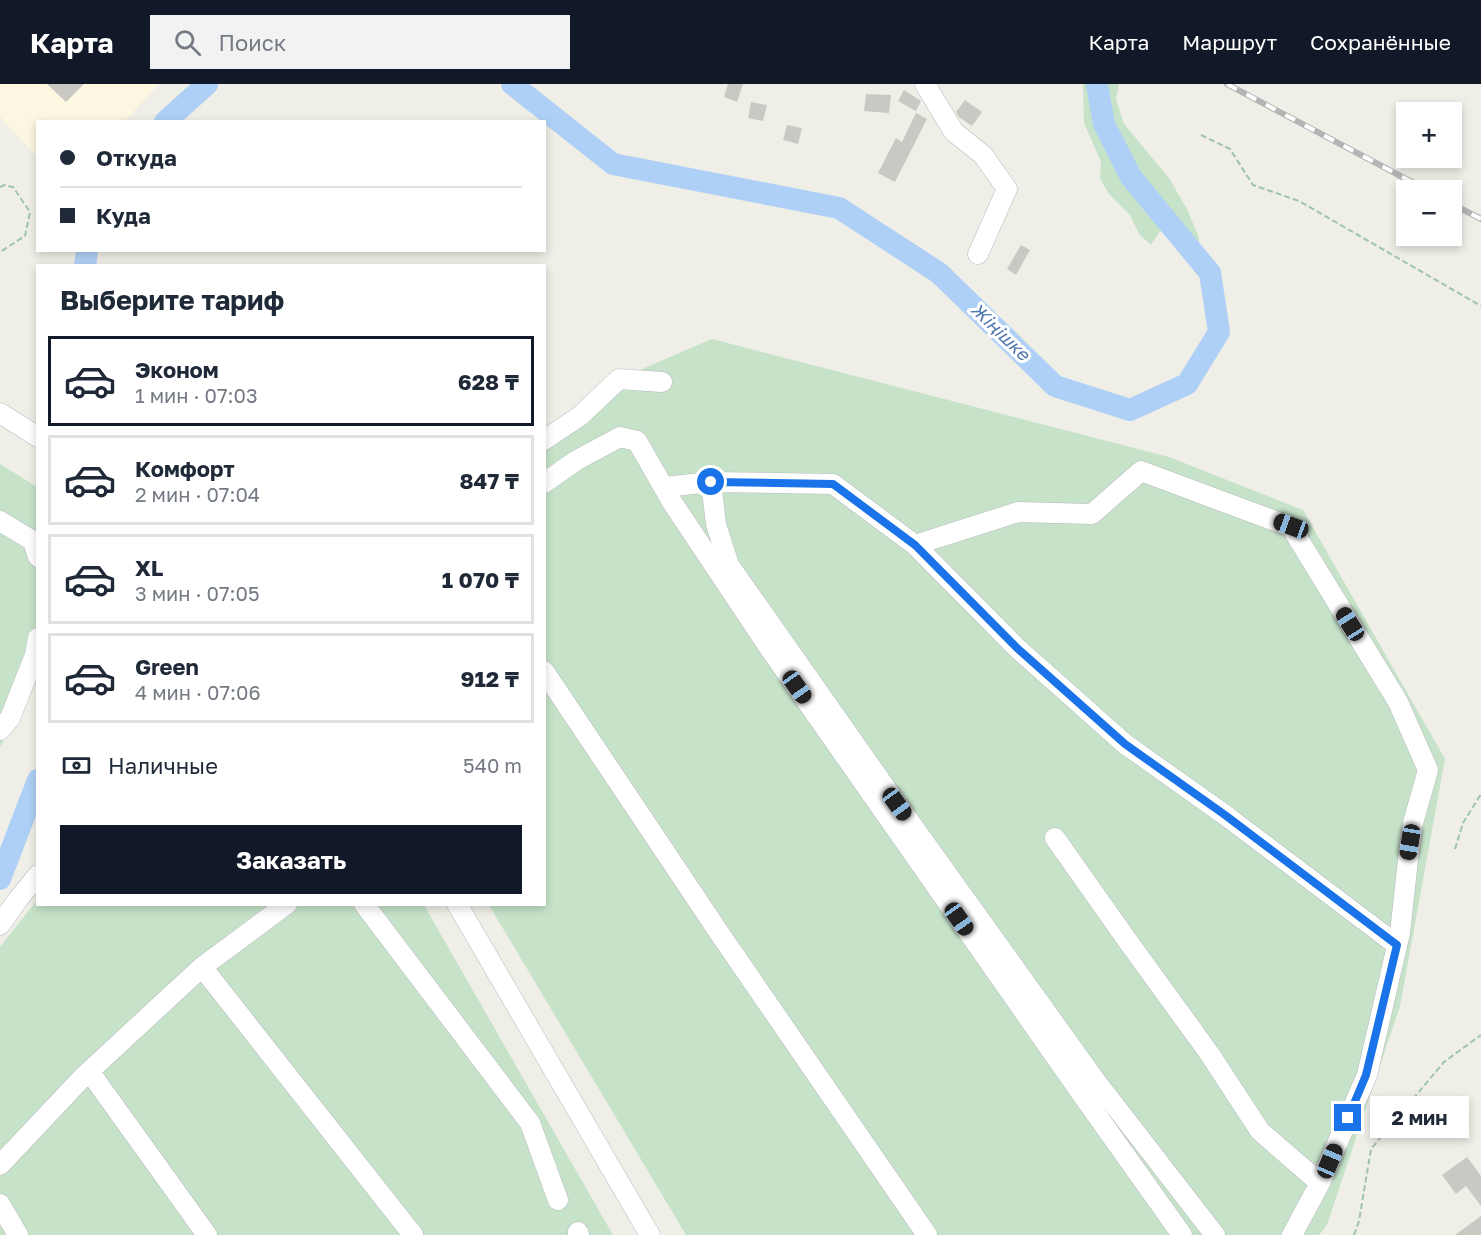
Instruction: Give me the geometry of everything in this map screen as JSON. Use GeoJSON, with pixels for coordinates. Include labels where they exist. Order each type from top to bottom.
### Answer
{"type":"FeatureCollection","features":[{"type":"Feature","properties":{"kind":"street"},"geometry":{"type":"LineString","coordinates":[[925,84],[954,132],[983,155],[1007,189],[978,254]]}},
{"type":"Feature","properties":{"kind":"street"},"geometry":{"type":"LineString","coordinates":[[546,439],[580,416],[619,379],[662,382]]}},
{"type":"Feature","properties":{"kind":"street"},"geometry":{"type":"LineString","coordinates":[[0,413],[36,436]]}},
{"type":"Feature","properties":{"kind":"street"},"geometry":{"type":"LineString","coordinates":[[546,482],[577,460],[620,437],[638,441],[672,502],[776,658],[1182,1235]]}},
{"type":"Feature","properties":{"kind":"street"},"geometry":{"type":"LineString","coordinates":[[915,545],[1018,512],[1092,514],[1141,471],[1291,526],[1398,702],[1428,770],[1413,823],[1400,933],[1366,1075],[1320,1183],[1292,1235]]}},
{"type":"Feature","properties":{"kind":"street"},"geometry":{"type":"LineString","coordinates":[[711,482],[716,524],[729,565],[1095,1080],[1215,1235]]}},
{"type":"Feature","properties":{"kind":"street"},"geometry":{"type":"LineString","coordinates":[[664,488],[711,482],[833,484],[915,545],[1017,648],[1125,744],[1225,815],[1397,945]]}},
{"type":"Feature","properties":{"kind":"street"},"geometry":{"type":"LineString","coordinates":[[0,520],[33,541],[36,551]]}},
{"type":"Feature","properties":{"kind":"street"},"geometry":{"type":"LineString","coordinates":[[0,730],[10,718],[36,646]]}},
{"type":"Feature","properties":{"kind":"street"},"geometry":{"type":"LineString","coordinates":[[546,674],[720,934],[927,1235]]}},
{"type":"Feature","properties":{"kind":"street"},"geometry":{"type":"LineString","coordinates":[[1055,838],[1209,1053],[1260,1131],[1320,1183]]}},
{"type":"Feature","properties":{"kind":"street"},"geometry":{"type":"LineString","coordinates":[[0,926],[36,877]]}},
{"type":"Feature","properties":{"kind":"street"},"geometry":{"type":"LineString","coordinates":[[0,1165],[89,1071],[202,967],[283,906]]}},
{"type":"Feature","properties":{"kind":"street"},"geometry":{"type":"LineString","coordinates":[[366,906],[530,1123],[558,1200]]}},
{"type":"Feature","properties":{"kind":"street"},"geometry":{"type":"LineString","coordinates":[[458,906],[650,1235]]}},
{"type":"Feature","properties":{"kind":"street"},"geometry":{"type":"LineString","coordinates":[[202,967],[413,1235]]}},
{"type":"Feature","properties":{"kind":"street"},"geometry":{"type":"LineString","coordinates":[[89,1071],[207,1235]]}},
{"type":"Feature","properties":{"kind":"street"},"geometry":{"type":"LineString","coordinates":[[0,1204],[18,1235]]}},
{"type":"Feature","properties":{"kind":"path"},"geometry":{"type":"LineString","coordinates":[[1201,135],[1230,149],[1252,185],[1299,201],[1481,306]]}},
{"type":"Feature","properties":{"kind":"path"},"geometry":{"type":"LineString","coordinates":[[0,187],[4,185],[13,187],[30,213],[26,236],[0,252]]}},
{"type":"Feature","properties":{"kind":"path"},"geometry":{"type":"LineString","coordinates":[[1455,849],[1463,823],[1481,794]]}},
{"type":"Feature","properties":{"kind":"path"},"geometry":{"type":"LineString","coordinates":[[1354,1235],[1359,1221],[1371,1149],[1444,1062],[1481,1035]]}},
{"type":"Feature","properties":{"kind":"shaded area"},"geometry":{"type":"Polygon","coordinates":[[[0,84],[159,84],[126,120],[36,120],[36,156],[0,117],[0,84]]]}},
{"type":"Feature","properties":{"kind":"green space"},"geometry":{"type":"Polygon","coordinates":[[[1083,84],[1119,84],[1116,99],[1124,124],[1169,178],[1188,211],[1199,238],[1199,245],[1188,254],[1160,231],[1151,245],[1139,234],[1130,215],[1109,194],[1100,179],[1101,162],[1084,123],[1083,84]]]}},
{"type":"Feature","properties":{"kind":"green space"},"geometry":{"type":"Polygon","coordinates":[[[712,339],[1169,457],[1303,510],[1445,759],[1400,1006],[1327,1225],[1319,1235],[686,1235],[490,906],[546,906],[546,435],[619,379],[712,339]]]}},
{"type":"Feature","properties":{"kind":"green space"},"geometry":{"type":"Polygon","coordinates":[[[0,464],[36,486],[36,680],[0,747],[0,464]]]}},
{"type":"Feature","properties":{"kind":"green space"},"geometry":{"type":"Polygon","coordinates":[[[36,901],[36,906],[425,906],[613,1235],[0,1235],[0,947],[36,901]]]}},
{"type":"Feature","properties":{"kind":"building"},"geometry":{"type":"Polygon","coordinates":[[[47,84],[84,84],[66,102],[47,84]]]}},
{"type":"Feature","properties":{"kind":"building"},"geometry":{"type":"Polygon","coordinates":[[[728,84],[743,84],[737,102],[724,97],[728,84]]]}},
{"type":"Feature","properties":{"kind":"building"},"geometry":{"type":"Polygon","coordinates":[[[904,90],[921,101],[916,111],[898,101],[904,90]]]}},
{"type":"Feature","properties":{"kind":"building"},"geometry":{"type":"Polygon","coordinates":[[[866,94],[891,95],[889,113],[864,111],[866,94]]]}},
{"type":"Feature","properties":{"kind":"building"},"geometry":{"type":"Polygon","coordinates":[[[965,100],[982,112],[972,126],[956,112],[965,100]]]}},
{"type":"Feature","properties":{"kind":"building"},"geometry":{"type":"Polygon","coordinates":[[[751,102],[767,105],[763,121],[748,118],[751,102]]]}},
{"type":"Feature","properties":{"kind":"building"},"geometry":{"type":"Polygon","coordinates":[[[916,113],[927,119],[895,182],[878,173],[896,138],[902,142],[916,113]]]}},
{"type":"Feature","properties":{"kind":"building"},"geometry":{"type":"Polygon","coordinates":[[[787,125],[802,128],[798,144],[783,140],[787,125]]]}},
{"type":"Feature","properties":{"kind":"building"},"geometry":{"type":"Polygon","coordinates":[[[1021,245],[1030,250],[1016,275],[1007,269],[1021,245]]]}},
{"type":"Feature","properties":{"kind":"building"},"geometry":{"type":"Polygon","coordinates":[[[1467,1157],[1481,1176],[1481,1206],[1466,1186],[1456,1194],[1442,1175],[1467,1157]]]}},
{"type":"Feature","properties":{"kind":"building"},"geometry":{"type":"Polygon","coordinates":[[[1481,1216],[1481,1235],[1455,1235],[1481,1216]]]}},
{"type":"Feature","properties":{"kind":"waterway","name":"Жіңішке"},"geometry":{"type":"LineString","coordinates":[[167,120],[207,84]]}},
{"type":"Feature","properties":{"kind":"waterway","name":"Жіңішке"},"geometry":{"type":"LineString","coordinates":[[512,84],[613,164],[839,208],[939,273],[1055,386],[1130,410],[1187,384],[1219,332],[1210,273],[1131,177],[1104,124],[1097,84]]}},
{"type":"Feature","properties":{"kind":"waterway","name":"Жіңішке"},"geometry":{"type":"LineString","coordinates":[[85,264],[87,252]]}},
{"type":"Feature","properties":{"kind":"waterway","name":"Жіңішке"},"geometry":{"type":"LineString","coordinates":[[0,879],[36,785]]}},
{"type":"Feature","properties":{"kind":"railway"},"geometry":{"type":"LineString","coordinates":[[1227,84],[1408,180]]}},
{"type":"Feature","properties":{"kind":"railway"},"geometry":{"type":"LineString","coordinates":[[1462,209],[1481,219]]}},
{"type":"Feature","properties":{"kind":"route"},"geometry":{"type":"LineString","coordinates":[[711,482],[833,484],[915,545],[1017,648],[1125,744],[1225,815],[1397,945],[1366,1075],[1348,1118]]}}]}
